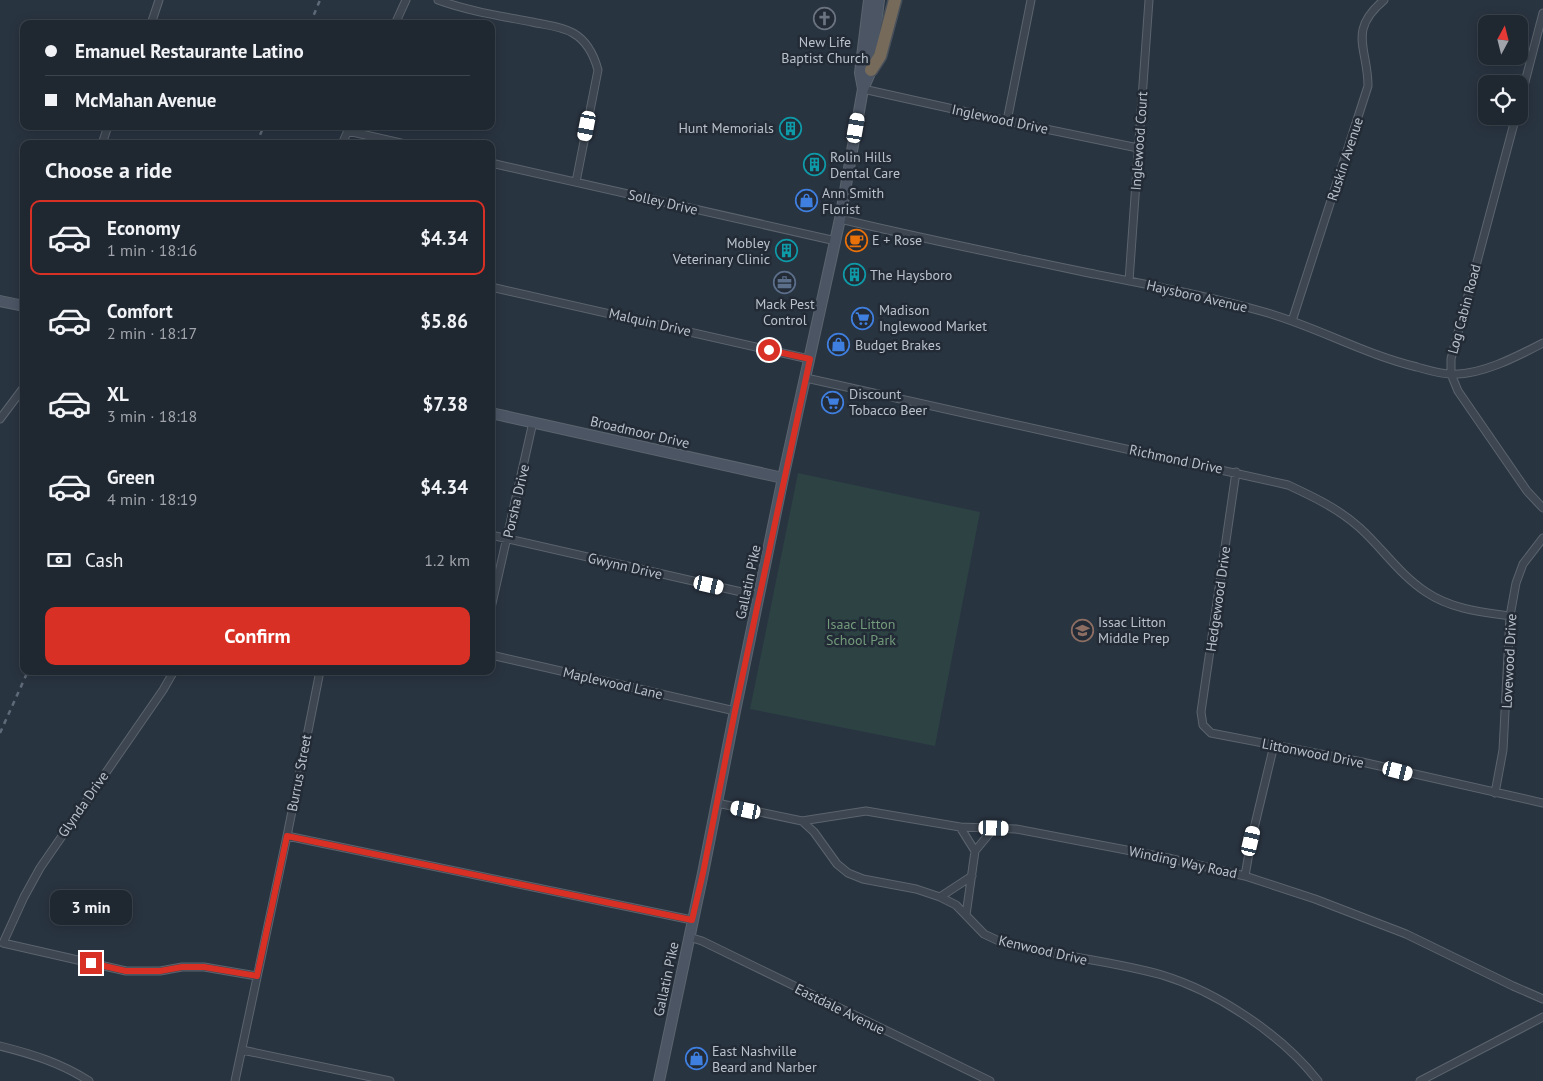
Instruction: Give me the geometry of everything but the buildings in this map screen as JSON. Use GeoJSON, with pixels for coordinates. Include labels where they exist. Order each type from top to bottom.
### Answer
{"type":"FeatureCollection","features":[{"type":"Feature","properties":{"kind":"highway"},"geometry":{"type":"LineString","coordinates":[[871,70],[880,56],[895,0]]}},
{"type":"Feature","properties":{"kind":"main road","name":"Gallatin Pike"},"geometry":{"type":"LineString","coordinates":[[863,89],[860,73],[869,0]]}},
{"type":"Feature","properties":{"kind":"main road","name":"Gallatin Pike"},"geometry":{"type":"LineString","coordinates":[[659,1081],[759,596],[836,241],[863,89],[871,70],[879,0]]}},
{"type":"Feature","properties":{"kind":"main road"},"geometry":{"type":"LineString","coordinates":[[0,301],[20,305]]}},
{"type":"Feature","properties":{"kind":"main road","name":"Broadmoor Drive"},"geometry":{"type":"LineString","coordinates":[[495,414],[784,478]]}},
{"type":"Feature","properties":{"kind":"street"},"geometry":{"type":"LineString","coordinates":[[152,20],[160,0]]}},
{"type":"Feature","properties":{"kind":"street"},"geometry":{"type":"LineString","coordinates":[[397,20],[406,0]]}},
{"type":"Feature","properties":{"kind":"street"},"geometry":{"type":"LineString","coordinates":[[438,0],[472,10],[558,27],[573,33],[587,45],[595,56],[598,70],[576,182]]}},
{"type":"Feature","properties":{"kind":"street"},"geometry":{"type":"LineString","coordinates":[[1007,121],[1031,0]]}},
{"type":"Feature","properties":{"kind":"street","name":"Inglewood Court"},"geometry":{"type":"LineString","coordinates":[[1130,281],[1149,0]]}},
{"type":"Feature","properties":{"kind":"street","name":"Ruskin Avenue"},"geometry":{"type":"LineString","coordinates":[[1292,321],[1368,86],[1368,73],[1361,42],[1362,32],[1366,21],[1384,0]]}},
{"type":"Feature","properties":{"kind":"street"},"geometry":{"type":"LineString","coordinates":[[1527,75],[1543,12]]}},
{"type":"Feature","properties":{"kind":"street","name":"Inglewood Drive"},"geometry":{"type":"LineString","coordinates":[[863,89],[1138,148]]}},
{"type":"Feature","properties":{"kind":"street","name":"Log Cabin Road"},"geometry":{"type":"LineString","coordinates":[[1514,125],[1451,359],[1451,374],[1458,391],[1500,453],[1527,491],[1543,508]]}},
{"type":"Feature","properties":{"kind":"street"},"geometry":{"type":"LineString","coordinates":[[356,130],[392,140]]}},
{"type":"Feature","properties":{"kind":"street","name":"Solley Drive"},"geometry":{"type":"LineString","coordinates":[[495,164],[836,241]]}},
{"type":"Feature","properties":{"kind":"street","name":"Haysboro Avenue"},"geometry":{"type":"LineString","coordinates":[[840,219],[1130,281],[1268,313],[1407,365],[1451,374],[1483,368],[1511,359],[1543,343]]}},
{"type":"Feature","properties":{"kind":"street","name":"Malquin Drive"},"geometry":{"type":"LineString","coordinates":[[495,288],[810,359]]}},
{"type":"Feature","properties":{"kind":"street","name":"Richmond Drive"},"geometry":{"type":"LineString","coordinates":[[806,378],[1288,485],[1337,510],[1360,528],[1404,574],[1427,593],[1452,605],[1477,612],[1510,616]]}},
{"type":"Feature","properties":{"kind":"street"},"geometry":{"type":"LineString","coordinates":[[0,419],[20,392]]}},
{"type":"Feature","properties":{"kind":"street","name":"Porsha Drive"},"geometry":{"type":"LineString","coordinates":[[495,591],[533,422]]}},
{"type":"Feature","properties":{"kind":"street","name":"Hedgewood Drive"},"geometry":{"type":"LineString","coordinates":[[1203,725],[1201,712],[1236,472]]}},
{"type":"Feature","properties":{"kind":"street","name":"Gwynn Drive"},"geometry":{"type":"LineString","coordinates":[[495,536],[759,596]]}},
{"type":"Feature","properties":{"kind":"street","name":"Lovewood Drive"},"geometry":{"type":"LineString","coordinates":[[1495,792],[1503,750],[1510,616],[1516,584],[1523,564],[1543,538]]}},
{"type":"Feature","properties":{"kind":"street","name":"Maplewood Lane"},"geometry":{"type":"LineString","coordinates":[[495,656],[735,711]]}},
{"type":"Feature","properties":{"kind":"street","name":"Glynda Drive"},"geometry":{"type":"LineString","coordinates":[[172,675],[40,868],[3,942],[126,971],[160,971],[182,967],[204,967],[257,976]]}},
{"type":"Feature","properties":{"kind":"street","name":"Burrus Street"},"geometry":{"type":"LineString","coordinates":[[235,1081],[319,675]]}},
{"type":"Feature","properties":{"kind":"street","name":"Littonwood Drive"},"geometry":{"type":"LineString","coordinates":[[1203,725],[1210,733],[1362,762],[1543,803]]}},
{"type":"Feature","properties":{"kind":"street"},"geometry":{"type":"LineString","coordinates":[[1245,876],[1251,841],[1274,745]]}},
{"type":"Feature","properties":{"kind":"street"},"geometry":{"type":"LineString","coordinates":[[717,803],[802,821]]}},
{"type":"Feature","properties":{"kind":"street","name":"Winding Way Road"},"geometry":{"type":"LineString","coordinates":[[802,821],[866,811],[960,827],[1016,829],[1168,858],[1245,876],[1315,899],[1406,934],[1543,999]]}},
{"type":"Feature","properties":{"kind":"street","name":"Kenwood Drive"},"geometry":{"type":"LineString","coordinates":[[802,821],[814,832],[837,864],[848,873],[863,879],[916,889],[940,897],[956,905],[984,934],[1001,942],[1161,975],[1191,986],[1249,1019],[1296,1056],[1318,1081]]}},
{"type":"Feature","properties":{"kind":"street"},"geometry":{"type":"LineString","coordinates":[[960,827],[976,851]]}},
{"type":"Feature","properties":{"kind":"street"},"geometry":{"type":"LineString","coordinates":[[966,915],[976,851],[994,828]]}},
{"type":"Feature","properties":{"kind":"street"},"geometry":{"type":"LineString","coordinates":[[287,836],[692,920]]}},
{"type":"Feature","properties":{"kind":"street"},"geometry":{"type":"LineString","coordinates":[[940,897],[972,876]]}},
{"type":"Feature","properties":{"kind":"street","name":"Eastdale Avenue"},"geometry":{"type":"LineString","coordinates":[[689,937],[702,941],[990,1081]]}},
{"type":"Feature","properties":{"kind":"street"},"geometry":{"type":"LineString","coordinates":[[1420,1081],[1543,1017]]}},
{"type":"Feature","properties":{"kind":"street"},"geometry":{"type":"LineString","coordinates":[[0,1046],[40,1057],[60,1065],[89,1081]]}},
{"type":"Feature","properties":{"kind":"street"},"geometry":{"type":"LineString","coordinates":[[242,1050],[390,1081]]}},
{"type":"Feature","properties":{"kind":"green space","name":"Isaac Litton School Park"},"geometry":{"type":"Polygon","coordinates":[[[798,473],[980,512],[935,746],[750,709],[798,473]]]}},
{"type":"Feature","properties":{"kind":"railway"},"geometry":{"type":"LineString","coordinates":[[312,20],[320,0]]}},
{"type":"Feature","properties":{"kind":"railway"},"geometry":{"type":"LineString","coordinates":[[258,140],[262,130]]}},
{"type":"Feature","properties":{"kind":"railway"},"geometry":{"type":"LineString","coordinates":[[0,733],[26,675]]}},
{"type":"Feature","properties":{"kind":"place","name":"New Life Baptist Church"},"geometry":{"type":"Point","coordinates":[825,19]}},
{"type":"Feature","properties":{"kind":"place","name":"Hunt Memorials"},"geometry":{"type":"Point","coordinates":[790,128]}},
{"type":"Feature","properties":{"kind":"place","name":"Rolin Hills Dental Care"},"geometry":{"type":"Point","coordinates":[814,165]}},
{"type":"Feature","properties":{"kind":"place","name":"Ann Smith Florist"},"geometry":{"type":"Point","coordinates":[806,201]}},
{"type":"Feature","properties":{"kind":"place","name":"E + Rose"},"geometry":{"type":"Point","coordinates":[856,240]}},
{"type":"Feature","properties":{"kind":"place","name":"Mobley Veterinary Clinic"},"geometry":{"type":"Point","coordinates":[786,251]}},
{"type":"Feature","properties":{"kind":"place","name":"The Haysboro"},"geometry":{"type":"Point","coordinates":[854,275]}},
{"type":"Feature","properties":{"kind":"place","name":"Mack Pest Control"},"geometry":{"type":"Point","coordinates":[785,282]}},
{"type":"Feature","properties":{"kind":"place","name":"Madison Inglewood Market"},"geometry":{"type":"Point","coordinates":[863,318]}},
{"type":"Feature","properties":{"kind":"place","name":"Budget Brakes"},"geometry":{"type":"Point","coordinates":[839,345]}},
{"type":"Feature","properties":{"kind":"place","name":"Discount Tobacco Beer"},"geometry":{"type":"Point","coordinates":[833,402]}},
{"type":"Feature","properties":{"kind":"place","name":"Issac Litton Middle Prep"},"geometry":{"type":"Point","coordinates":[1082,630]}},
{"type":"Feature","properties":{"kind":"place","name":"East Nashville Beard and Narber"},"geometry":{"type":"Point","coordinates":[696,1059]}},
{"type":"Feature","properties":{"kind":"route"},"geometry":{"type":"LineString","coordinates":[[91,963],[126,971],[160,971],[182,967],[204,967],[257,976],[287,836],[692,920],[810,359],[769,350]]}}]}
